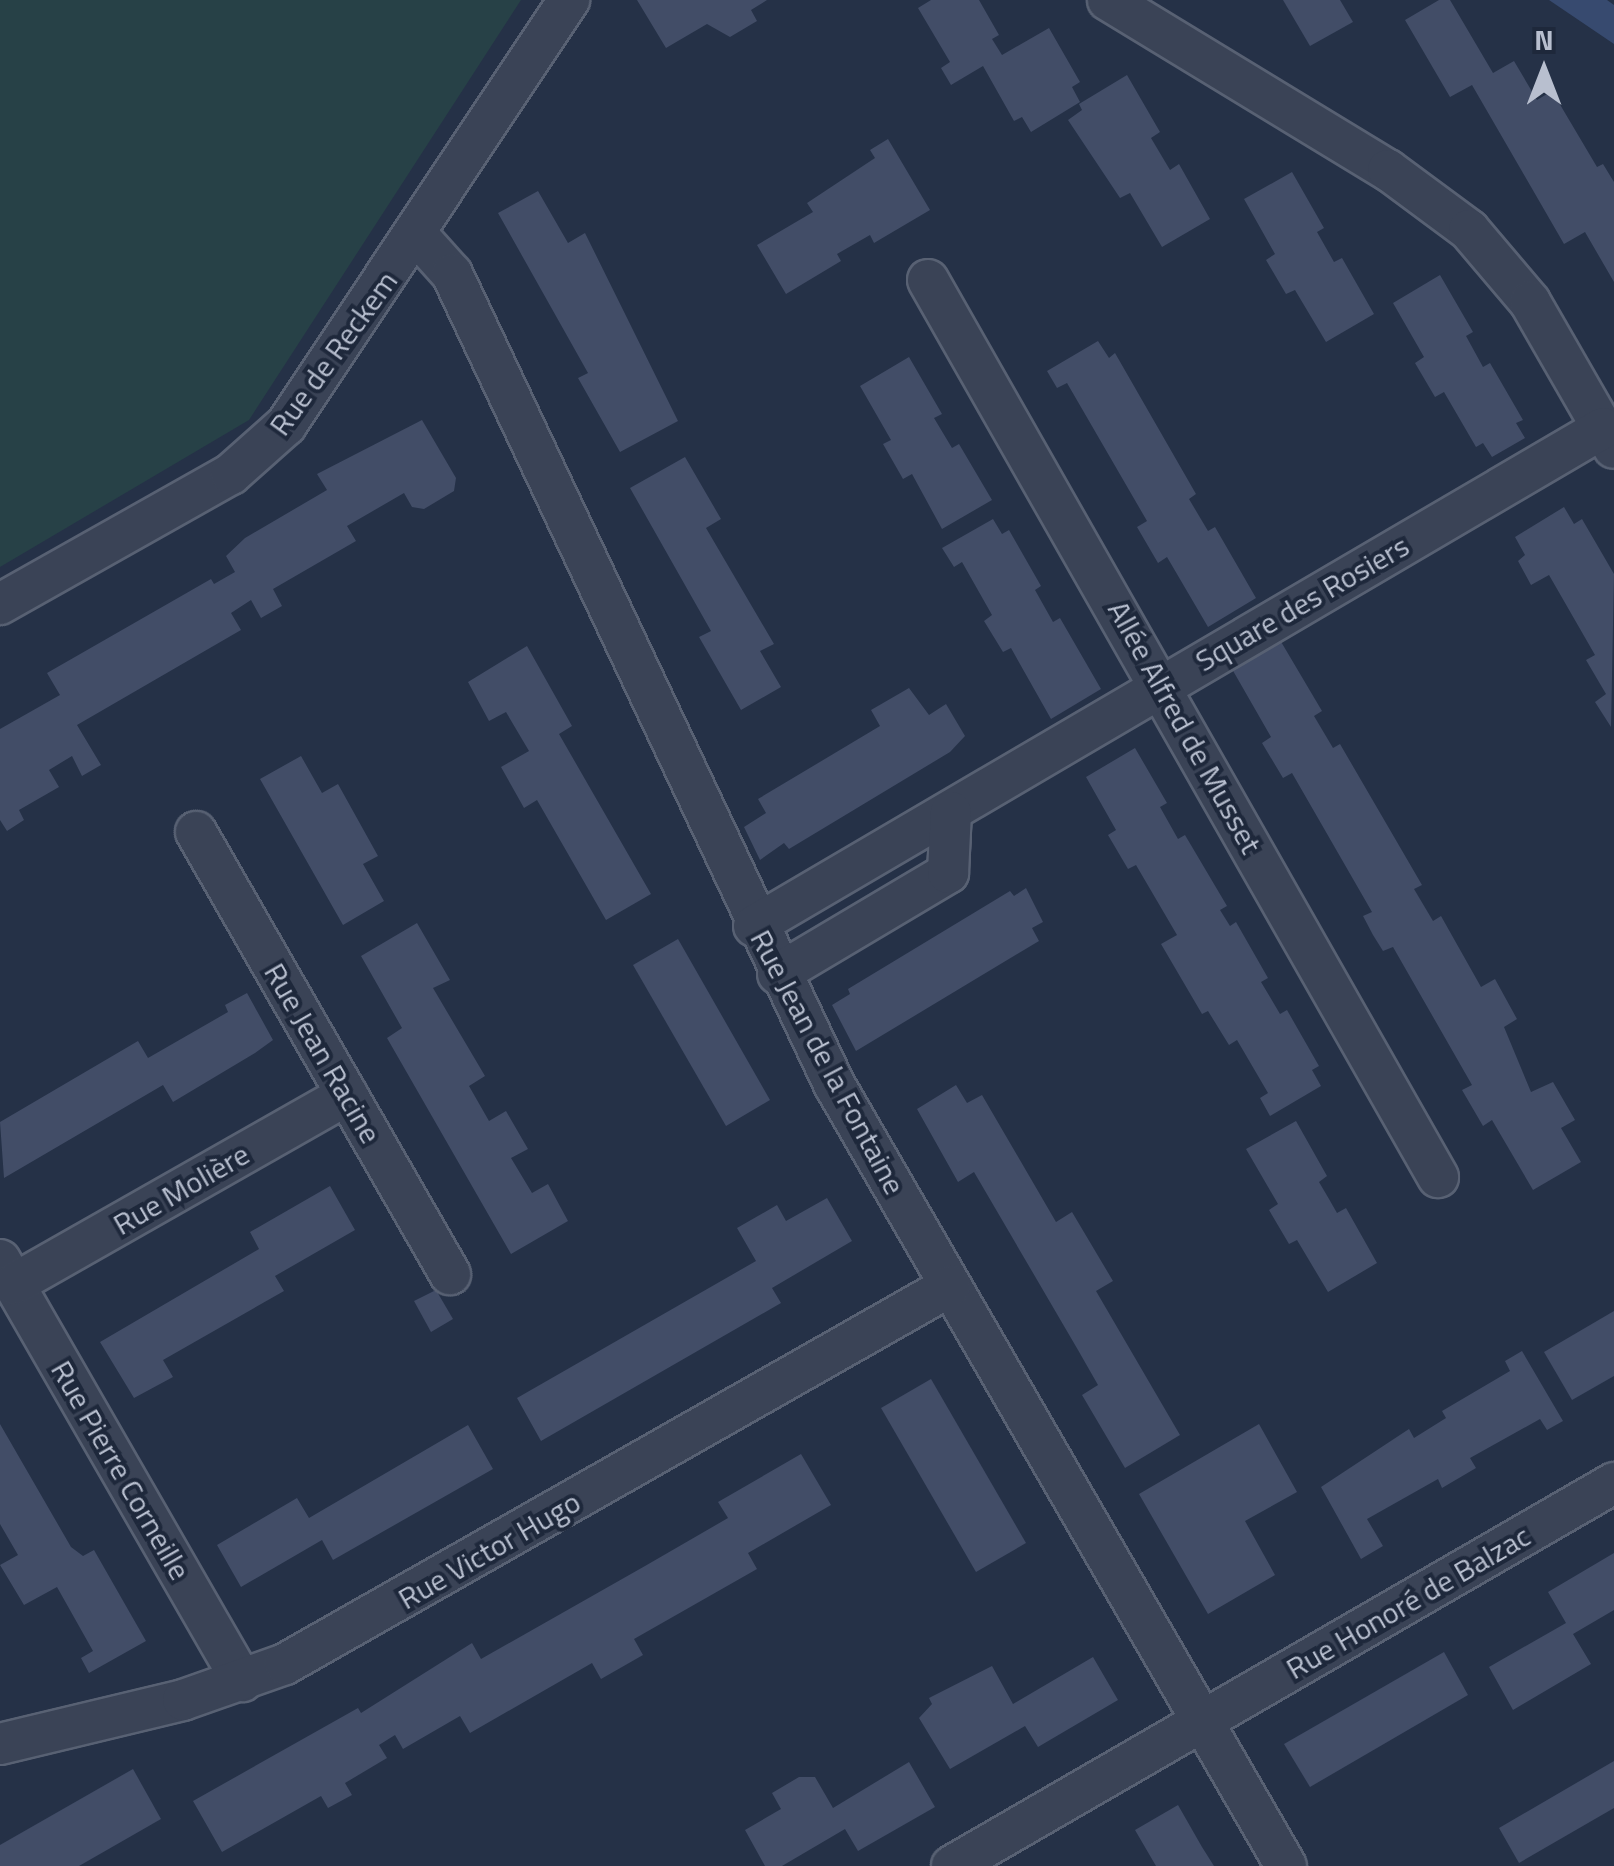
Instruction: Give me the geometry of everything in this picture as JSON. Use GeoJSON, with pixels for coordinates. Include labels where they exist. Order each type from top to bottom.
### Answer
{"type":"FeatureCollection","features":[{"type":"Feature","properties":{"kind":"street","name":"Rue de Reckem"},"geometry":{"type":"LineString","coordinates":[[0,604],[253,458],[286,426],[418,235],[569,0]]}},
{"type":"Feature","properties":{"kind":"street"},"geometry":{"type":"LineString","coordinates":[[1108,0],[1388,170],[1469,230],[1530,302],[1608,438]]}},
{"type":"Feature","properties":{"kind":"street","name":"Rue Jean de la Fontaine"},"geometry":{"type":"LineString","coordinates":[[418,235],[452,274],[778,974],[950,1286],[1286,1866]]}},
{"type":"Feature","properties":{"kind":"street","name":"Allée Alfred de Musset"},"geometry":{"type":"LineString","coordinates":[[928,280],[1162,684],[1438,1177]]}},
{"type":"Feature","properties":{"kind":"street","name":"Square des Rosiers"},"geometry":{"type":"LineString","coordinates":[[754,926],[1162,684],[1608,438]]}},
{"type":"Feature","properties":{"kind":"street"},"geometry":{"type":"LineString","coordinates":[[778,974],[948,873],[952,812]]}},
{"type":"Feature","properties":{"kind":"street","name":"Rue Jean Racine"},"geometry":{"type":"LineString","coordinates":[[196,832],[450,1274]]}},
{"type":"Feature","properties":{"kind":"street","name":"Rue Molière"},"geometry":{"type":"LineString","coordinates":[[7,1272],[347,1094]]}},
{"type":"Feature","properties":{"kind":"street","name":"Rue Pierre Corneille"},"geometry":{"type":"LineString","coordinates":[[7,1272],[242,1681]]}},
{"type":"Feature","properties":{"kind":"street","name":"Rue Victor Hugo"},"geometry":{"type":"LineString","coordinates":[[0,1744],[242,1681],[324,1644],[950,1286]]}},
{"type":"Feature","properties":{"kind":"street","name":"Rue Honoré de Balzac"},"geometry":{"type":"LineString","coordinates":[[952,1866],[1614,1484]]}},
{"type":"Feature","properties":{"kind":"green space"},"geometry":{"type":"Polygon","coordinates":[[[0,0],[521,0],[249,420],[0,567],[0,0]]]}},
{"type":"Feature","properties":{"kind":"water"},"geometry":{"type":"Polygon","coordinates":[[[1549,0],[1607,0],[1614,5],[1614,44],[1549,0]]]}},
{"type":"Feature","properties":{"kind":"building"},"geometry":{"type":"Polygon","coordinates":[[[637,0],[767,0],[751,10],[757,21],[730,37],[707,24],[666,48],[637,0]]]}},
{"type":"Feature","properties":{"kind":"building"},"geometry":{"type":"Polygon","coordinates":[[[931,0],[979,0],[999,35],[992,39],[1002,55],[1049,28],[1080,82],[1072,87],[1080,102],[1031,132],[1022,117],[1014,121],[983,66],[951,85],[941,68],[950,62],[918,8],[931,0]]]}},
{"type":"Feature","properties":{"kind":"building"},"geometry":{"type":"Polygon","coordinates":[[[1283,0],[1340,0],[1353,22],[1310,46],[1283,0]]]}},
{"type":"Feature","properties":{"kind":"building"},"geometry":{"type":"Polygon","coordinates":[[[1439,0],[1450,0],[1493,73],[1514,61],[1537,100],[1552,91],[1597,167],[1603,164],[1614,182],[1614,282],[1585,232],[1564,244],[1472,85],[1450,97],[1405,20],[1439,0]]]}},
{"type":"Feature","properties":{"kind":"building"},"geometry":{"type":"Polygon","coordinates":[[[1127,75],[1160,132],[1151,138],[1170,170],[1179,164],[1210,219],[1162,247],[1130,193],[1120,198],[1068,120],[1082,110],[1079,104],[1127,75]]]}},
{"type":"Feature","properties":{"kind":"building"},"geometry":{"type":"Polygon","coordinates":[[[888,139],[930,210],[874,243],[870,235],[837,254],[841,261],[786,294],[757,245],[813,212],[807,203],[875,158],[870,150],[888,139]]]}},
{"type":"Feature","properties":{"kind":"building"},"geometry":{"type":"Polygon","coordinates":[[[1292,172],[1324,228],[1317,232],[1334,262],[1342,258],[1374,314],[1326,342],[1295,290],[1286,294],[1266,260],[1275,254],[1244,199],[1292,172]]]}},
{"type":"Feature","properties":{"kind":"building"},"geometry":{"type":"Polygon","coordinates":[[[538,191],[568,243],[585,233],[678,421],[620,452],[578,378],[588,373],[498,213],[538,191]]]}},
{"type":"Feature","properties":{"kind":"building"},"geometry":{"type":"Polygon","coordinates":[[[1440,275],[1473,332],[1466,336],[1483,367],[1490,363],[1523,420],[1516,423],[1525,438],[1492,457],[1483,443],[1476,447],[1444,392],[1435,397],[1415,363],[1424,357],[1393,303],[1440,275]]]}},
{"type":"Feature","properties":{"kind":"building"},"geometry":{"type":"Polygon","coordinates":[[[1098,341],[1109,358],[1115,353],[1196,494],[1189,499],[1208,531],[1215,527],[1256,598],[1208,627],[1167,557],[1158,563],[1137,527],[1147,521],[1067,383],[1057,388],[1047,371],[1098,341]]]}},
{"type":"Feature","properties":{"kind":"building"},"geometry":{"type":"Polygon","coordinates":[[[909,357],[942,414],[934,418],[952,448],[959,444],[992,500],[942,529],[912,474],[903,479],[883,444],[891,440],[860,386],[909,357]]]}},
{"type":"Feature","properties":{"kind":"building"},"geometry":{"type":"Polygon","coordinates":[[[422,420],[456,478],[454,491],[424,509],[412,507],[404,493],[347,526],[356,541],[273,589],[282,606],[261,618],[251,600],[231,613],[241,630],[77,725],[101,765],[82,776],[72,756],[49,770],[59,787],[19,810],[24,820],[7,831],[0,820],[0,729],[60,695],[47,673],[211,579],[214,584],[235,572],[226,556],[245,538],[327,490],[317,474],[422,420]]]}},
{"type":"Feature","properties":{"kind":"building"},"geometry":{"type":"Polygon","coordinates":[[[685,457],[721,519],[706,528],[774,644],[760,651],[781,687],[741,710],[699,637],[711,631],[630,488],[685,457]]]}},
{"type":"Feature","properties":{"kind":"building"},"geometry":{"type":"Polygon","coordinates":[[[1564,507],[1574,524],[1582,519],[1614,574],[1611,727],[1595,702],[1606,694],[1586,660],[1595,655],[1549,575],[1531,585],[1518,561],[1525,555],[1515,537],[1564,507]]]}},
{"type":"Feature","properties":{"kind":"building"},"geometry":{"type":"Polygon","coordinates":[[[993,519],[1002,534],[1009,530],[1041,586],[1035,590],[1053,622],[1060,618],[1101,689],[1051,719],[1011,648],[1003,652],[984,621],[992,615],[962,562],[954,567],[942,548],[993,519]]]}},
{"type":"Feature","properties":{"kind":"building"},"geometry":{"type":"Polygon","coordinates":[[[1280,640],[1322,711],[1314,716],[1333,748],[1340,744],[1422,885],[1414,889],[1433,921],[1441,916],[1481,987],[1495,979],[1517,1019],[1504,1027],[1531,1092],[1553,1082],[1575,1120],[1561,1128],[1581,1162],[1533,1190],[1492,1120],[1483,1126],[1462,1090],[1472,1085],[1393,947],[1383,951],[1373,935],[1363,916],[1372,912],[1292,773],[1283,778],[1262,743],[1271,737],[1232,669],[1280,640]]]}},
{"type":"Feature","properties":{"kind":"building"},"geometry":{"type":"Polygon","coordinates":[[[527,646],[572,726],[559,734],[651,894],[606,920],[537,800],[524,808],[501,767],[529,751],[506,712],[489,721],[468,682],[527,646]]]}},
{"type":"Feature","properties":{"kind":"building"},"geometry":{"type":"Polygon","coordinates":[[[909,688],[929,715],[946,704],[965,736],[950,752],[789,849],[784,843],[760,860],[744,827],[766,813],[758,799],[880,726],[871,710],[909,688]]]}},
{"type":"Feature","properties":{"kind":"building"},"geometry":{"type":"Polygon","coordinates":[[[1135,748],[1167,803],[1160,807],[1178,839],[1185,835],[1227,906],[1220,910],[1230,926],[1236,922],[1268,978],[1261,982],[1280,1014],[1287,1010],[1319,1066],[1312,1070],[1321,1086],[1270,1116],[1260,1098],[1268,1093],[1237,1040],[1229,1045],[1208,1011],[1202,1014],[1161,944],[1177,935],[1136,865],[1128,869],[1108,835],[1116,830],[1086,777],[1135,748]]]}},
{"type":"Feature","properties":{"kind":"building"},"geometry":{"type":"Polygon","coordinates":[[[301,756],[322,793],[338,784],[378,856],[363,864],[384,901],[343,925],[260,779],[301,756]]]}},
{"type":"Feature","properties":{"kind":"building"},"geometry":{"type":"Polygon","coordinates":[[[1026,888],[1043,922],[1032,928],[1039,941],[856,1051],[832,1005],[850,994],[848,989],[1010,891],[1014,896],[1026,888]]]}},
{"type":"Feature","properties":{"kind":"building"},"geometry":{"type":"Polygon","coordinates":[[[417,923],[450,980],[433,988],[485,1076],[469,1086],[489,1121],[506,1111],[528,1149],[511,1158],[532,1193],[548,1184],[568,1221],[511,1254],[387,1038],[402,1028],[361,956],[417,923]]]}},
{"type":"Feature","properties":{"kind":"building"},"geometry":{"type":"Polygon","coordinates":[[[678,939],[770,1100],[726,1126],[633,965],[678,939]]]}},
{"type":"Feature","properties":{"kind":"building"},"geometry":{"type":"Polygon","coordinates":[[[247,993],[273,1040],[173,1102],[163,1085],[4,1178],[0,1122],[138,1041],[148,1058],[228,1012],[225,1005],[247,993]]]}},
{"type":"Feature","properties":{"kind":"building"},"geometry":{"type":"Polygon","coordinates":[[[956,1085],[967,1103],[982,1095],[1056,1222],[1072,1212],[1113,1281],[1096,1291],[1180,1435],[1125,1468],[1082,1395],[1098,1385],[1078,1350],[974,1172],[958,1182],[917,1109],[956,1085]]]}},
{"type":"Feature","properties":{"kind":"building"},"geometry":{"type":"Polygon","coordinates":[[[1296,1121],[1327,1176],[1319,1182],[1337,1213],[1346,1208],[1377,1263],[1328,1292],[1297,1240],[1289,1244],[1269,1210],[1278,1204],[1246,1149],[1296,1121]]]}},
{"type":"Feature","properties":{"kind":"building"},"geometry":{"type":"Polygon","coordinates":[[[330,1186],[355,1230],[275,1276],[284,1291],[163,1360],[173,1377],[134,1398],[100,1342],[259,1249],[250,1232],[330,1186]]]}},
{"type":"Feature","properties":{"kind":"building"},"geometry":{"type":"Polygon","coordinates":[[[827,1198],[852,1241],[772,1288],[781,1303],[541,1441],[517,1398],[756,1261],[737,1228],[777,1205],[786,1221],[827,1198]]]}},
{"type":"Feature","properties":{"kind":"building"},"geometry":{"type":"Polygon","coordinates":[[[436,1290],[453,1319],[431,1332],[414,1301],[436,1290]]]}},
{"type":"Feature","properties":{"kind":"building"},"geometry":{"type":"Polygon","coordinates":[[[1614,1311],[1614,1376],[1572,1400],[1544,1352],[1614,1311]]]}},
{"type":"Feature","properties":{"kind":"building"},"geometry":{"type":"Polygon","coordinates":[[[1522,1351],[1563,1421],[1547,1430],[1540,1419],[1470,1458],[1476,1468],[1442,1488],[1438,1479],[1367,1519],[1383,1546],[1361,1559],[1321,1487],[1409,1429],[1414,1438],[1446,1418],[1442,1411],[1510,1371],[1505,1361],[1522,1351]]]}},
{"type":"Feature","properties":{"kind":"building"},"geometry":{"type":"Polygon","coordinates":[[[931,1379],[1026,1543],[976,1572],[881,1408],[931,1379]]]}},
{"type":"Feature","properties":{"kind":"building"},"geometry":{"type":"Polygon","coordinates":[[[0,1424],[71,1547],[83,1556],[94,1550],[146,1641],[89,1673],[81,1658],[93,1651],[57,1587],[24,1605],[0,1565],[18,1555],[0,1524],[0,1424]]]}},
{"type":"Feature","properties":{"kind":"building"},"geometry":{"type":"Polygon","coordinates":[[[1259,1424],[1297,1492],[1245,1521],[1275,1575],[1208,1614],[1139,1494],[1259,1424]]]}},
{"type":"Feature","properties":{"kind":"building"},"geometry":{"type":"Polygon","coordinates":[[[468,1425],[493,1469],[333,1560],[322,1540],[241,1587],[217,1545],[297,1498],[309,1518],[468,1425]]]}},
{"type":"Feature","properties":{"kind":"building"},"geometry":{"type":"Polygon","coordinates":[[[801,1454],[831,1505],[748,1553],[757,1569],[634,1639],[643,1655],[601,1679],[592,1663],[470,1733],[460,1716],[403,1749],[395,1735],[379,1745],[387,1758],[345,1783],[352,1795],[328,1808],[321,1796],[222,1852],[193,1801],[358,1708],[361,1713],[472,1643],[481,1659],[645,1566],[728,1518],[718,1502],[801,1454]]]}},
{"type":"Feature","properties":{"kind":"building"},"geometry":{"type":"Polygon","coordinates":[[[1614,1553],[1614,1610],[1573,1634],[1591,1664],[1513,1710],[1489,1667],[1566,1623],[1548,1592],[1614,1553]]]}},
{"type":"Feature","properties":{"kind":"building"},"geometry":{"type":"Polygon","coordinates":[[[1444,1652],[1468,1695],[1310,1787],[1284,1744],[1444,1652]]]}},
{"type":"Feature","properties":{"kind":"building"},"geometry":{"type":"Polygon","coordinates":[[[1093,1657],[1118,1700],[1038,1747],[1025,1726],[950,1769],[919,1718],[932,1704],[929,1698],[992,1666],[1013,1704],[1093,1657]]]}},
{"type":"Feature","properties":{"kind":"building"},"geometry":{"type":"Polygon","coordinates":[[[1614,1761],[1614,1808],[1519,1863],[1499,1828],[1614,1761]]]}},
{"type":"Feature","properties":{"kind":"building"},"geometry":{"type":"Polygon","coordinates":[[[909,1762],[935,1807],[858,1851],[845,1829],[782,1866],[765,1866],[745,1830],[781,1809],[772,1793],[799,1777],[815,1777],[833,1808],[909,1762]]]}},
{"type":"Feature","properties":{"kind":"building"},"geometry":{"type":"Polygon","coordinates":[[[133,1769],[161,1819],[79,1866],[0,1866],[0,1845],[133,1769]]]}},
{"type":"Feature","properties":{"kind":"building"},"geometry":{"type":"Polygon","coordinates":[[[1178,1805],[1214,1866],[1156,1866],[1135,1830],[1178,1805]]]}}]}
